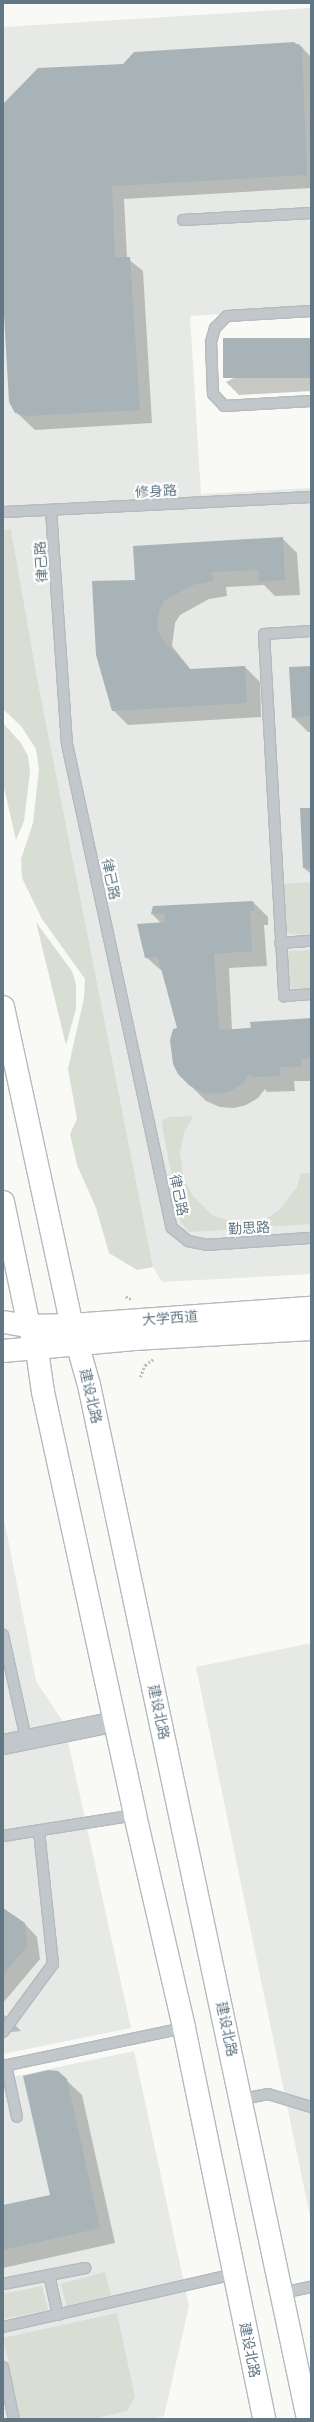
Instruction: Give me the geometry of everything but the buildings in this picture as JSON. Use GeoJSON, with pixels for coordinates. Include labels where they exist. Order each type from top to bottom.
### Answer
{"type":"FeatureCollection","features":[{"type":"Feature","properties":{"kind":"main road","name":"建设北路"},"geometry":{"type":"LineString","coordinates":[[3,1007],[72,1325],[79,1346],[242,2099],[308,2419]]}},
{"type":"Feature","properties":{"kind":"main road","name":"建设北路"},"geometry":{"type":"LineString","coordinates":[[3,1202],[29,1326],[37,1350],[43,1392],[135,1815],[184,2028],[264,2419]]}},
{"type":"Feature","properties":{"kind":"main road","name":"大学西道"},"geometry":{"type":"LineString","coordinates":[[3,1322],[29,1326],[72,1325],[311,1308]]}},
{"type":"Feature","properties":{"kind":"main road","name":"大学西道"},"geometry":{"type":"LineString","coordinates":[[3,1351],[37,1350],[134,1339],[311,1329]]}},
{"type":"Feature","properties":{"kind":"street"},"geometry":{"type":"LineString","coordinates":[[3,1744],[115,1721]]}},
{"type":"Feature","properties":{"kind":"lane"},"geometry":{"type":"LineString","coordinates":[[183,220],[311,213]]}},
{"type":"Feature","properties":{"kind":"lane"},"geometry":{"type":"LineString","coordinates":[[311,311],[227,316],[215,328],[211,342],[213,394],[224,406],[311,401]]}},
{"type":"Feature","properties":{"kind":"lane","name":"修身路"},"geometry":{"type":"LineString","coordinates":[[3,512],[311,497]]}},
{"type":"Feature","properties":{"kind":"lane","name":"律己路"},"geometry":{"type":"LineString","coordinates":[[52,510],[67,744],[172,1228],[188,1241]]}},
{"type":"Feature","properties":{"kind":"lane"},"geometry":{"type":"LineString","coordinates":[[311,631],[264,634],[284,996],[311,994]]}},
{"type":"Feature","properties":{"kind":"lane"},"geometry":{"type":"LineString","coordinates":[[280,943],[311,941]]}},
{"type":"Feature","properties":{"kind":"lane","name":"勤思路"},"geometry":{"type":"LineString","coordinates":[[188,1241],[207,1245],[311,1238]]}},
{"type":"Feature","properties":{"kind":"lane"},"geometry":{"type":"LineString","coordinates":[[3,1635],[26,1739]]}},
{"type":"Feature","properties":{"kind":"lane"},"geometry":{"type":"LineString","coordinates":[[3,1836],[135,1815]]}},
{"type":"Feature","properties":{"kind":"lane"},"geometry":{"type":"LineString","coordinates":[[3,2032],[53,1964],[40,1831]]}},
{"type":"Feature","properties":{"kind":"lane"},"geometry":{"type":"LineString","coordinates":[[17,2117],[5,2065],[184,2028]]}},
{"type":"Feature","properties":{"kind":"lane"},"geometry":{"type":"LineString","coordinates":[[242,2099],[268,2094],[311,2107]]}},
{"type":"Feature","properties":{"kind":"lane"},"geometry":{"type":"LineString","coordinates":[[3,2284],[85,2268]]}},
{"type":"Feature","properties":{"kind":"lane"},"geometry":{"type":"LineString","coordinates":[[3,2327],[234,2274]]}},
{"type":"Feature","properties":{"kind":"lane"},"geometry":{"type":"LineString","coordinates":[[49,2275],[58,2314]]}},
{"type":"Feature","properties":{"kind":"lane"},"geometry":{"type":"LineString","coordinates":[[282,2293],[311,2287]]}},
{"type":"Feature","properties":{"kind":"lane"},"geometry":{"type":"LineString","coordinates":[[3,2367],[14,2419]]}},
{"type":"Feature","properties":{"kind":"shaded area"},"geometry":{"type":"Polygon","coordinates":[[[311,8],[311,309],[190,316],[201,494],[311,488],[311,1274],[162,1282],[153,1267],[37,677],[11,529],[3,530],[3,27],[311,8]]]}},
{"type":"Feature","properties":{"kind":"shaded area"},"geometry":{"type":"Polygon","coordinates":[[[11,529],[37,677],[153,1267],[137,1270],[109,1253],[96,1208],[77,1165],[70,1134],[77,1119],[68,1069],[84,998],[85,979],[42,919],[22,878],[21,859],[33,823],[39,769],[36,749],[21,726],[3,709],[3,530],[11,529]]]}},
{"type":"Feature","properties":{"kind":"shaded area"},"geometry":{"type":"Polygon","coordinates":[[[3,723],[21,743],[28,756],[30,772],[24,821],[16,840],[3,783],[3,723]]]}},
{"type":"Feature","properties":{"kind":"shaded area"},"geometry":{"type":"Polygon","coordinates":[[[311,882],[311,935],[290,934],[285,931],[282,884],[311,882]]]}},
{"type":"Feature","properties":{"kind":"shaded area"},"geometry":{"type":"Polygon","coordinates":[[[36,922],[72,971],[76,984],[76,1009],[66,1045],[36,922]]]}},
{"type":"Feature","properties":{"kind":"shaded area"},"geometry":{"type":"Polygon","coordinates":[[[311,950],[311,988],[293,989],[289,985],[286,955],[289,951],[311,950]]]}},
{"type":"Feature","properties":{"kind":"shaded area"},"geometry":{"type":"Polygon","coordinates":[[[193,1116],[184,1133],[180,1153],[184,1179],[193,1196],[212,1215],[239,1224],[263,1221],[279,1210],[297,1187],[301,1173],[311,1173],[311,1224],[190,1232],[181,1223],[162,1126],[163,1120],[169,1117],[193,1116]]]}},
{"type":"Feature","properties":{"kind":"shaded area"},"geometry":{"type":"Polygon","coordinates":[[[3,1514],[36,1681],[64,1723],[131,2028],[3,2054],[3,1514]]]}},
{"type":"Feature","properties":{"kind":"shaded area"},"geometry":{"type":"Polygon","coordinates":[[[311,1643],[311,2221],[196,1667],[311,1643]]]}},
{"type":"Feature","properties":{"kind":"shaded area"},"geometry":{"type":"Polygon","coordinates":[[[134,2051],[189,2306],[164,2416],[151,2419],[3,2419],[3,2079],[134,2051]]]}},
{"type":"Feature","properties":{"kind":"shaded area"},"geometry":{"type":"Polygon","coordinates":[[[105,2272],[111,2295],[67,2307],[61,2284],[105,2272]]]}},
{"type":"Feature","properties":{"kind":"shaded area"},"geometry":{"type":"Polygon","coordinates":[[[42,2286],[48,2310],[3,2319],[3,2294],[42,2286]]]}},
{"type":"Feature","properties":{"kind":"shaded area"},"geometry":{"type":"Polygon","coordinates":[[[117,2313],[135,2397],[127,2411],[92,2419],[21,2419],[3,2338],[117,2313]]]}}]}
